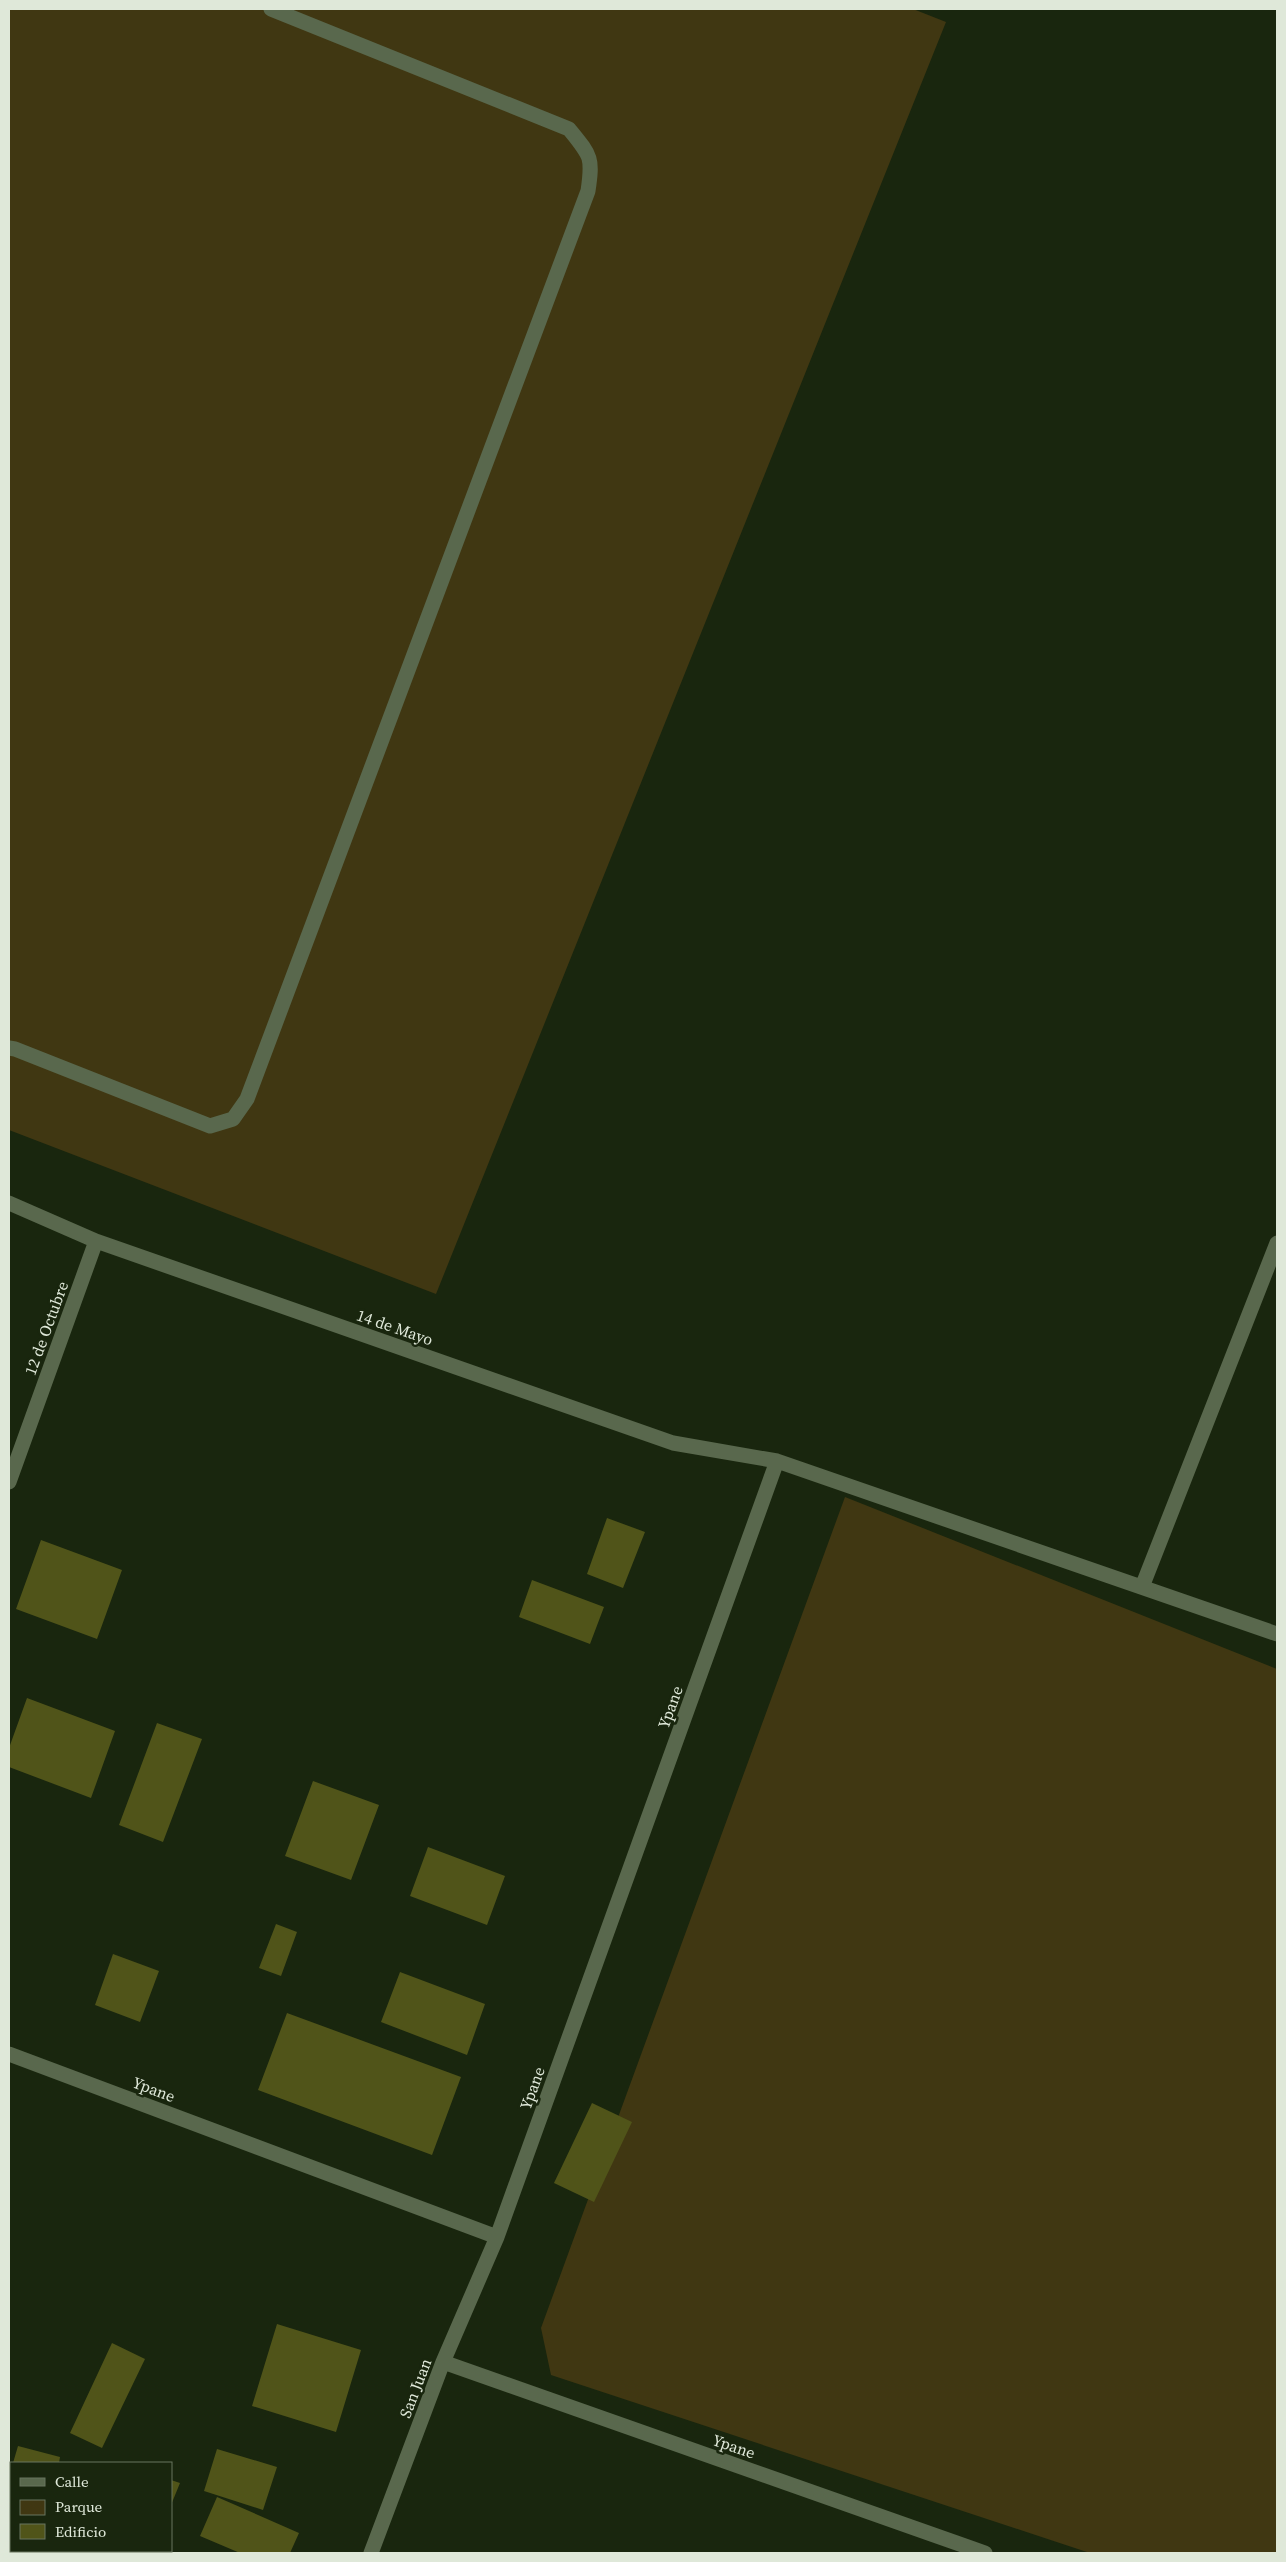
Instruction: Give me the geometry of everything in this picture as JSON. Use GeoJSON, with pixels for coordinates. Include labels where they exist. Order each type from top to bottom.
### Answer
{"type":"FeatureCollection","features":[{"type":"Feature","properties":{"kind":"street"},"geometry":{"type":"LineString","coordinates":[[9,1048],[210,1126],[233,1119],[247,1099],[588,191],[592,164],[583,146],[569,129],[271,9]]}},
{"type":"Feature","properties":{"kind":"street","name":"14 de Mayo"},"geometry":{"type":"LineString","coordinates":[[9,1204],[96,1241],[673,1443],[777,1461],[1277,1634]]}},
{"type":"Feature","properties":{"kind":"street","name":"12 de Octubre"},"geometry":{"type":"LineString","coordinates":[[9,1482],[96,1241]]}},
{"type":"Feature","properties":{"kind":"street"},"geometry":{"type":"LineString","coordinates":[[1142,1587],[1277,1243]]}},
{"type":"Feature","properties":{"kind":"street","name":"Ypane"},"geometry":{"type":"LineString","coordinates":[[9,2054],[497,2236],[777,1461]]}},
{"type":"Feature","properties":{"kind":"street","name":"San Juan"},"geometry":{"type":"LineString","coordinates":[[371,2553],[443,2362],[497,2236]]}},
{"type":"Feature","properties":{"kind":"street","name":"Ypane"},"geometry":{"type":"LineString","coordinates":[[443,2362],[985,2553]]}},
{"type":"Feature","properties":{"kind":"green space"},"geometry":{"type":"Polygon","coordinates":[[[9,9],[913,9],[946,22],[436,1294],[9,1130],[9,9]]]}},
{"type":"Feature","properties":{"kind":"green space"},"geometry":{"type":"Polygon","coordinates":[[[845,1497],[1277,1669],[1277,2553],[1090,2553],[551,2375],[541,2328],[845,1497]]]}},
{"type":"Feature","properties":{"kind":"building"},"geometry":{"type":"Polygon","coordinates":[[[607,1518],[645,1532],[623,1588],[587,1574],[607,1518]]]}},
{"type":"Feature","properties":{"kind":"building"},"geometry":{"type":"Polygon","coordinates":[[[41,1540],[122,1570],[97,1639],[16,1609],[41,1540]]]}},
{"type":"Feature","properties":{"kind":"building"},"geometry":{"type":"Polygon","coordinates":[[[532,1580],[604,1607],[590,1644],[519,1617],[532,1580]]]}},
{"type":"Feature","properties":{"kind":"building"},"geometry":{"type":"Polygon","coordinates":[[[27,1698],[115,1731],[91,1798],[9,1767],[9,1748],[27,1698]]]}},
{"type":"Feature","properties":{"kind":"building"},"geometry":{"type":"Polygon","coordinates":[[[157,1723],[202,1739],[163,1842],[119,1825],[157,1723]]]}},
{"type":"Feature","properties":{"kind":"building"},"geometry":{"type":"Polygon","coordinates":[[[313,1781],[379,1805],[351,1880],[285,1856],[313,1781]]]}},
{"type":"Feature","properties":{"kind":"building"},"geometry":{"type":"Polygon","coordinates":[[[428,1847],[505,1876],[487,1925],[410,1896],[428,1847]]]}},
{"type":"Feature","properties":{"kind":"building"},"geometry":{"type":"Polygon","coordinates":[[[276,1924],[297,1932],[281,1976],[259,1968],[276,1924]]]}},
{"type":"Feature","properties":{"kind":"building"},"geometry":{"type":"Polygon","coordinates":[[[113,1954],[159,1971],[140,2022],[95,2005],[113,1954]]]}},
{"type":"Feature","properties":{"kind":"building"},"geometry":{"type":"Polygon","coordinates":[[[400,1972],[485,2004],[467,2055],[381,2022],[400,1972]]]}},
{"type":"Feature","properties":{"kind":"building"},"geometry":{"type":"Polygon","coordinates":[[[287,2013],[461,2077],[432,2155],[258,2090],[287,2013]]]}},
{"type":"Feature","properties":{"kind":"building"},"geometry":{"type":"Polygon","coordinates":[[[592,2103],[632,2122],[594,2202],[554,2183],[592,2103]]]}},
{"type":"Feature","properties":{"kind":"building"},"geometry":{"type":"Polygon","coordinates":[[[277,2324],[361,2350],[336,2432],[252,2406],[277,2324]]]}},
{"type":"Feature","properties":{"kind":"building"},"geometry":{"type":"Polygon","coordinates":[[[112,2343],[145,2359],[102,2448],[70,2433],[112,2343]]]}},
{"type":"Feature","properties":{"kind":"building"},"geometry":{"type":"Polygon","coordinates":[[[18,2446],[60,2457],[59,2462],[13,2462],[18,2446]]]}},
{"type":"Feature","properties":{"kind":"building"},"geometry":{"type":"Polygon","coordinates":[[[217,2449],[277,2467],[263,2510],[204,2491],[217,2449]]]}},
{"type":"Feature","properties":{"kind":"building"},"geometry":{"type":"Polygon","coordinates":[[[172,2480],[180,2483],[172,2503],[172,2480]]]}},
{"type":"Feature","properties":{"kind":"building"},"geometry":{"type":"Polygon","coordinates":[[[217,2497],[299,2533],[290,2553],[240,2553],[200,2536],[217,2497]]]}}]}
